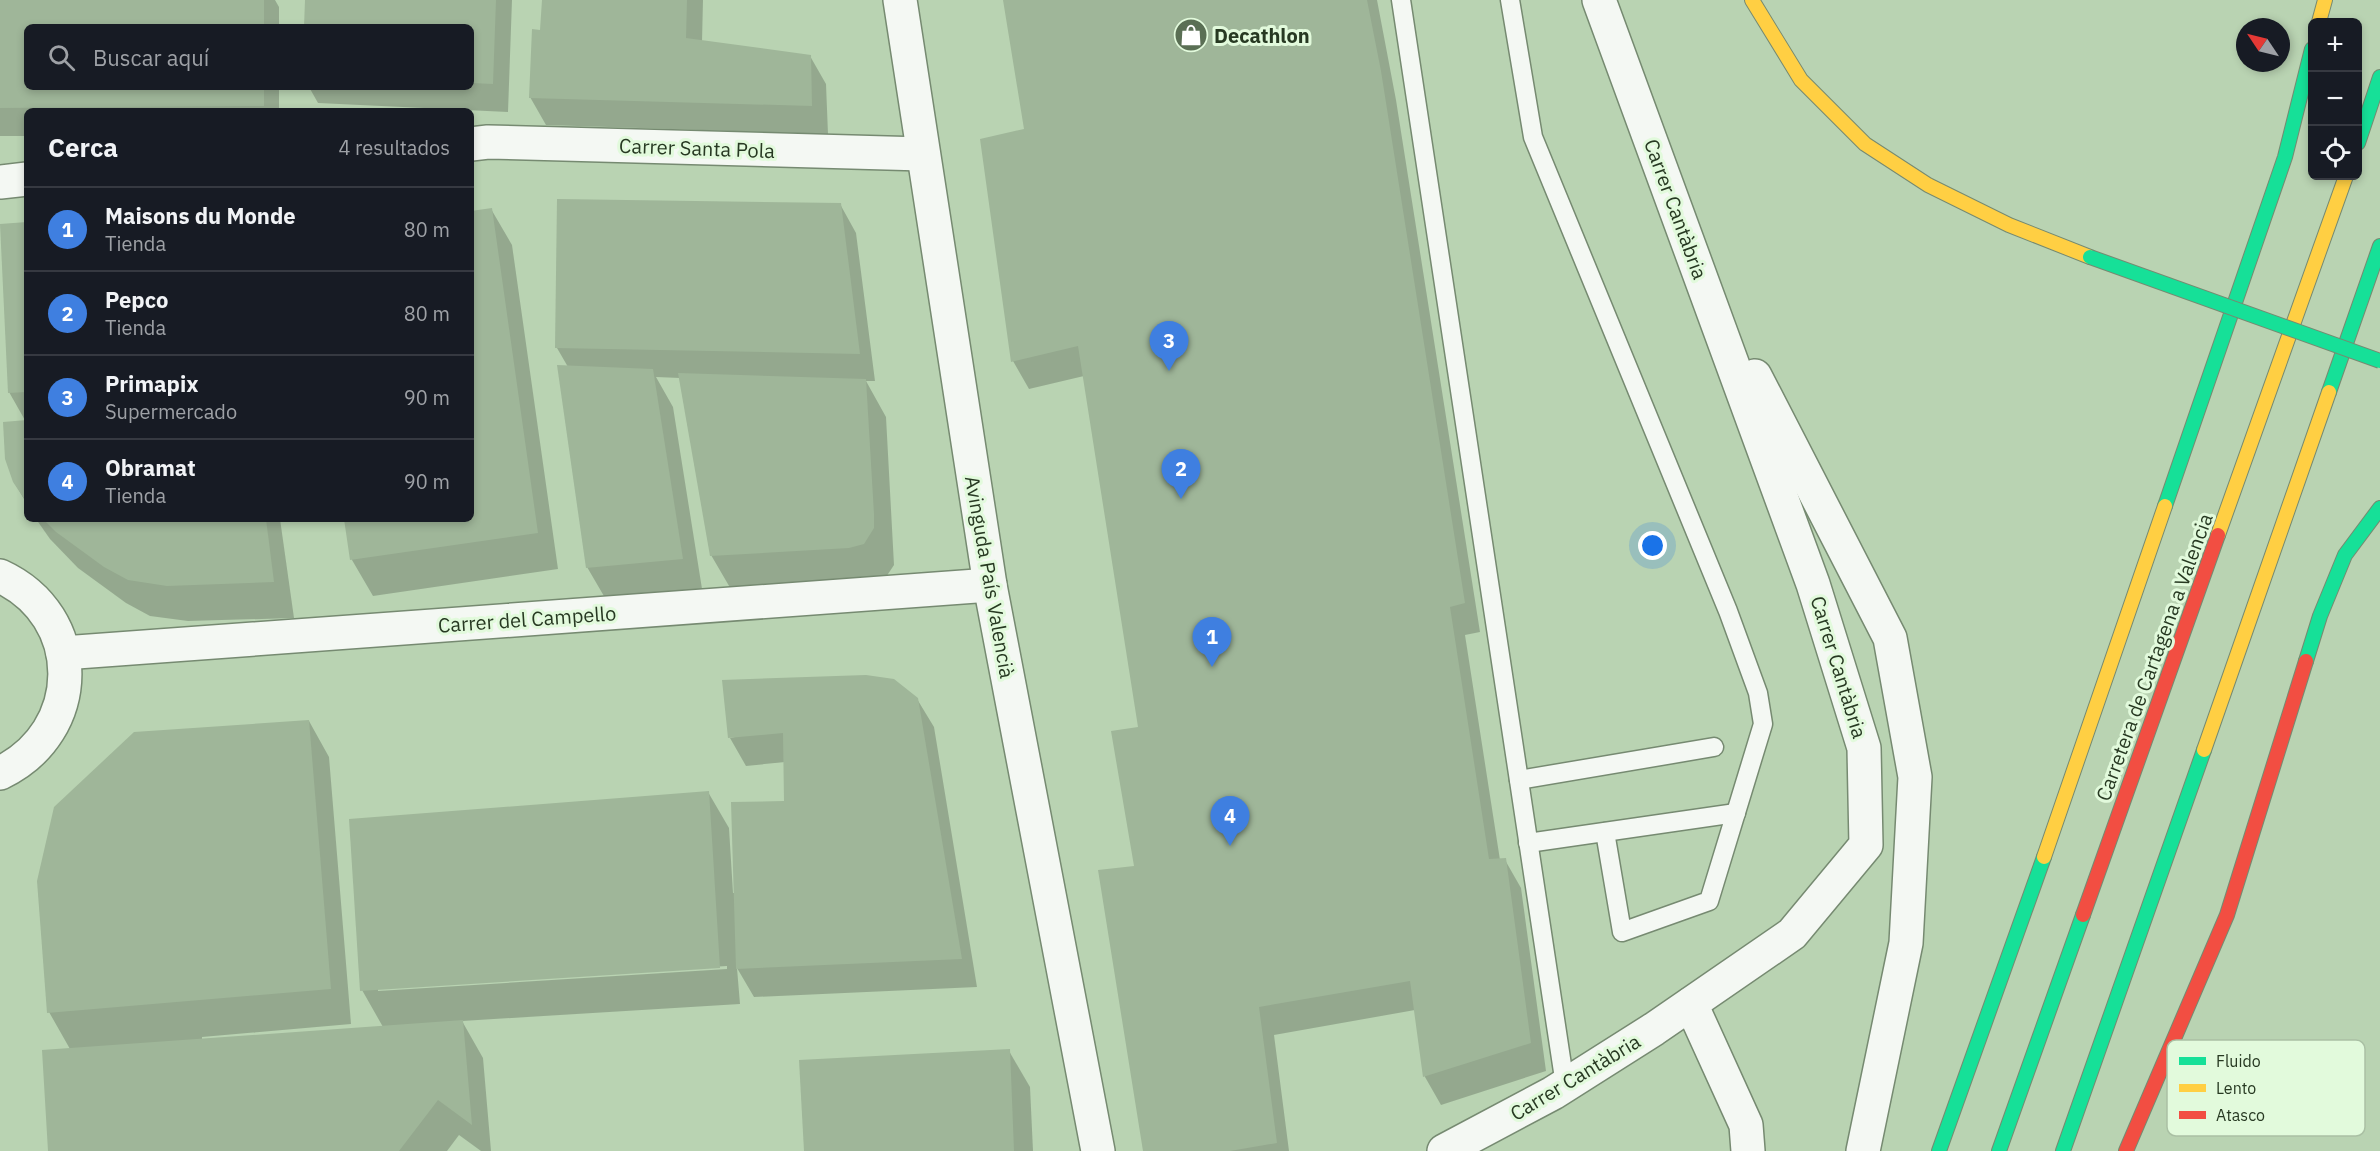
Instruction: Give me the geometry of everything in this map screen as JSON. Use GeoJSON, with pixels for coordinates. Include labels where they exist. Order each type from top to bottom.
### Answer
{"type":"FeatureCollection","features":[{"type":"Feature","properties":{"kind":"main road"},"geometry":{"type":"LineString","coordinates":[[1752,0],[1801,80],[1865,144],[1928,185],[2009,225],[2090,257],[2380,362]]}},
{"type":"Feature","properties":{"kind":"main road"},"geometry":{"type":"LineString","coordinates":[[2320,18],[2325,0]]}},
{"type":"Feature","properties":{"kind":"main road"},"geometry":{"type":"LineString","coordinates":[[1939,1151],[2054,829],[2285,157],[2308,68]]}},
{"type":"Feature","properties":{"kind":"main road"},"geometry":{"type":"LineString","coordinates":[[2362,131],[2380,77]]}},
{"type":"Feature","properties":{"kind":"main road","name":"Carretera de Cartagena a Valencia"},"geometry":{"type":"LineString","coordinates":[[1999,1151],[2345,180]]}},
{"type":"Feature","properties":{"kind":"main road"},"geometry":{"type":"LineString","coordinates":[[2063,1151],[2380,246]]}},
{"type":"Feature","properties":{"kind":"main road"},"geometry":{"type":"LineString","coordinates":[[2173,1040],[2226,915],[2320,616],[2345,555],[2380,508]]}},
{"type":"Feature","properties":{"kind":"main road"},"geometry":{"type":"LineString","coordinates":[[2126,1151],[2167,1054]]}},
{"type":"Feature","properties":{"kind":"street","name":"Avinguda País Valencià"},"geometry":{"type":"LineString","coordinates":[[900,0],[990,585],[1098,1151]]}},
{"type":"Feature","properties":{"kind":"street","name":"Carrer Cantàbria"},"geometry":{"type":"LineString","coordinates":[[1444,1151],[1565,1085],[1691,1004],[1792,934],[1866,846],[1864,748],[1813,584],[1599,0]]}},
{"type":"Feature","properties":{"kind":"street","name":"Carrer Santa Pola"},"geometry":{"type":"LineString","coordinates":[[474,144],[488,142],[923,154]]}},
{"type":"Feature","properties":{"kind":"street"},"geometry":{"type":"LineString","coordinates":[[0,182],[24,179]]}},
{"type":"Feature","properties":{"kind":"street"},"geometry":{"type":"LineString","coordinates":[[1690,249],[1890,638],[1915,777],[1906,943],[1863,1151]]}},
{"type":"Feature","properties":{"kind":"street"},"geometry":{"type":"LineString","coordinates":[[0,576],[15,583],[37,602],[56,629],[63,653],[65,673],[63,694],[51,727],[31,753],[0,773]]}},
{"type":"Feature","properties":{"kind":"street","name":"Carrer del Campello"},"geometry":{"type":"LineString","coordinates":[[63,653],[990,585]]}},
{"type":"Feature","properties":{"kind":"street"},"geometry":{"type":"LineString","coordinates":[[1691,1004],[1746,1125],[1748,1151]]}},
{"type":"Feature","properties":{"kind":"lane"},"geometry":{"type":"LineString","coordinates":[[1401,0],[1565,1085]]}},
{"type":"Feature","properties":{"kind":"lane"},"geometry":{"type":"LineString","coordinates":[[1510,0],[1533,137],[1728,611],[1758,693],[1763,724],[1709,901],[1622,932],[1605,832]]}},
{"type":"Feature","properties":{"kind":"lane"},"geometry":{"type":"LineString","coordinates":[[1519,780],[1714,747]]}},
{"type":"Feature","properties":{"kind":"lane"},"geometry":{"type":"LineString","coordinates":[[1528,843],[1736,813]]}},
{"type":"Feature","properties":{"kind":"building"},"geometry":{"type":"Polygon","coordinates":[[[0,0],[264,0],[264,24],[24,24],[24,90],[264,90],[264,106],[0,108],[0,0]]]}},
{"type":"Feature","properties":{"kind":"building"},"geometry":{"type":"Polygon","coordinates":[[[305,0],[496,0],[493,84],[474,83],[474,24],[304,24],[305,0]]]}},
{"type":"Feature","properties":{"kind":"building"},"geometry":{"type":"Polygon","coordinates":[[[542,0],[687,0],[686,38],[811,55],[812,106],[529,98],[532,29],[540,30],[542,0]]]}},
{"type":"Feature","properties":{"kind":"building"},"geometry":{"type":"Polygon","coordinates":[[[1003,0],[1367,0],[1381,71],[1465,603],[1450,607],[1489,859],[1506,858],[1531,1043],[1423,1077],[1410,981],[1259,1007],[1277,1143],[1230,1151],[1143,1151],[1098,870],[1134,866],[1111,731],[1138,727],[1078,346],[1011,362],[980,139],[1024,129],[1003,0]]]}},
{"type":"Feature","properties":{"kind":"building"},"geometry":{"type":"Polygon","coordinates":[[[557,199],[841,203],[860,354],[555,348],[557,199]]]}},
{"type":"Feature","properties":{"kind":"building"},"geometry":{"type":"Polygon","coordinates":[[[492,208],[538,533],[350,560],[344,522],[474,522],[474,211],[492,208]]]}},
{"type":"Feature","properties":{"kind":"building"},"geometry":{"type":"Polygon","coordinates":[[[24,222],[24,392],[8,393],[0,224],[24,222]]]}},
{"type":"Feature","properties":{"kind":"building"},"geometry":{"type":"Polygon","coordinates":[[[557,365],[653,369],[683,559],[586,568],[557,365]]]}},
{"type":"Feature","properties":{"kind":"building"},"geometry":{"type":"Polygon","coordinates":[[[678,373],[866,379],[874,528],[864,544],[849,548],[710,556],[678,373]]]}},
{"type":"Feature","properties":{"kind":"building"},"geometry":{"type":"Polygon","coordinates":[[[24,420],[24,498],[13,482],[5,459],[3,422],[24,420]]]}},
{"type":"Feature","properties":{"kind":"building"},"geometry":{"type":"Polygon","coordinates":[[[46,522],[266,522],[274,582],[167,586],[128,580],[104,567],[46,522]]]}},
{"type":"Feature","properties":{"kind":"building"},"geometry":{"type":"Polygon","coordinates":[[[866,675],[894,679],[918,698],[962,959],[736,969],[731,802],[784,801],[783,733],[728,738],[722,680],[866,675]]]}},
{"type":"Feature","properties":{"kind":"building"},"geometry":{"type":"Polygon","coordinates":[[[309,720],[331,989],[47,1013],[37,881],[54,807],[134,732],[309,720]]]}},
{"type":"Feature","properties":{"kind":"building"},"geometry":{"type":"Polygon","coordinates":[[[709,791],[720,968],[360,991],[349,819],[709,791]]]}},
{"type":"Feature","properties":{"kind":"building"},"geometry":{"type":"Polygon","coordinates":[[[463,1020],[472,1125],[438,1100],[399,1151],[48,1151],[42,1050],[463,1020]]]}},
{"type":"Feature","properties":{"kind":"building"},"geometry":{"type":"Polygon","coordinates":[[[1010,1049],[1014,1151],[804,1151],[799,1060],[1010,1049]]]}},
{"type":"Feature","properties":{"kind":"traffic: fast"},"geometry":{"type":"LineString","coordinates":[[2165,506],[2285,157],[2308,65]]}},
{"type":"Feature","properties":{"kind":"traffic: fast"},"geometry":{"type":"LineString","coordinates":[[2362,131],[2380,77]]}},
{"type":"Feature","properties":{"kind":"traffic: fast"},"geometry":{"type":"LineString","coordinates":[[2329,392],[2380,246]]}},
{"type":"Feature","properties":{"kind":"traffic: fast"},"geometry":{"type":"LineString","coordinates":[[2090,257],[2380,361]]}},
{"type":"Feature","properties":{"kind":"traffic: fast"},"geometry":{"type":"LineString","coordinates":[[2306,661],[2320,616],[2345,555],[2380,508]]}},
{"type":"Feature","properties":{"kind":"traffic: fast"},"geometry":{"type":"LineString","coordinates":[[2063,1151],[2204,750]]}},
{"type":"Feature","properties":{"kind":"traffic: fast"},"geometry":{"type":"LineString","coordinates":[[1939,1151],[2044,857]]}},
{"type":"Feature","properties":{"kind":"traffic: fast"},"geometry":{"type":"LineString","coordinates":[[1999,1151],[2083,915]]}},
{"type":"Feature","properties":{"kind":"traffic: slow"},"geometry":{"type":"LineString","coordinates":[[1752,0],[1801,80],[1865,144],[1928,185],[2009,225],[2090,257]]}},
{"type":"Feature","properties":{"kind":"traffic: slow"},"geometry":{"type":"LineString","coordinates":[[2320,18],[2325,0]]}},
{"type":"Feature","properties":{"kind":"traffic: slow"},"geometry":{"type":"LineString","coordinates":[[2218,535],[2345,180]]}},
{"type":"Feature","properties":{"kind":"traffic: slow"},"geometry":{"type":"LineString","coordinates":[[2204,750],[2329,392]]}},
{"type":"Feature","properties":{"kind":"traffic: slow"},"geometry":{"type":"LineString","coordinates":[[2044,857],[2165,506]]}},
{"type":"Feature","properties":{"kind":"traffic: jam"},"geometry":{"type":"LineString","coordinates":[[2083,915],[2218,535]]}},
{"type":"Feature","properties":{"kind":"traffic: jam"},"geometry":{"type":"LineString","coordinates":[[2174,1040],[2227,915],[2306,661]]}},
{"type":"Feature","properties":{"kind":"traffic: jam"},"geometry":{"type":"LineString","coordinates":[[2126,1151],[2167,1055]]}},
{"type":"Feature","properties":{"kind":"place","name":"Decathlon"},"geometry":{"type":"Point","coordinates":[1191,35]}},
{"type":"Feature","properties":{"kind":"place","name":"Primapix"},"geometry":{"type":"Point","coordinates":[1169,371]}},
{"type":"Feature","properties":{"kind":"place","name":"Pepco"},"geometry":{"type":"Point","coordinates":[1181,499]}},
{"type":"Feature","properties":{"kind":"place","name":"Maisons du Monde"},"geometry":{"type":"Point","coordinates":[1212,667]}},
{"type":"Feature","properties":{"kind":"place","name":"Obramat"},"geometry":{"type":"Point","coordinates":[1230,846]}}]}
